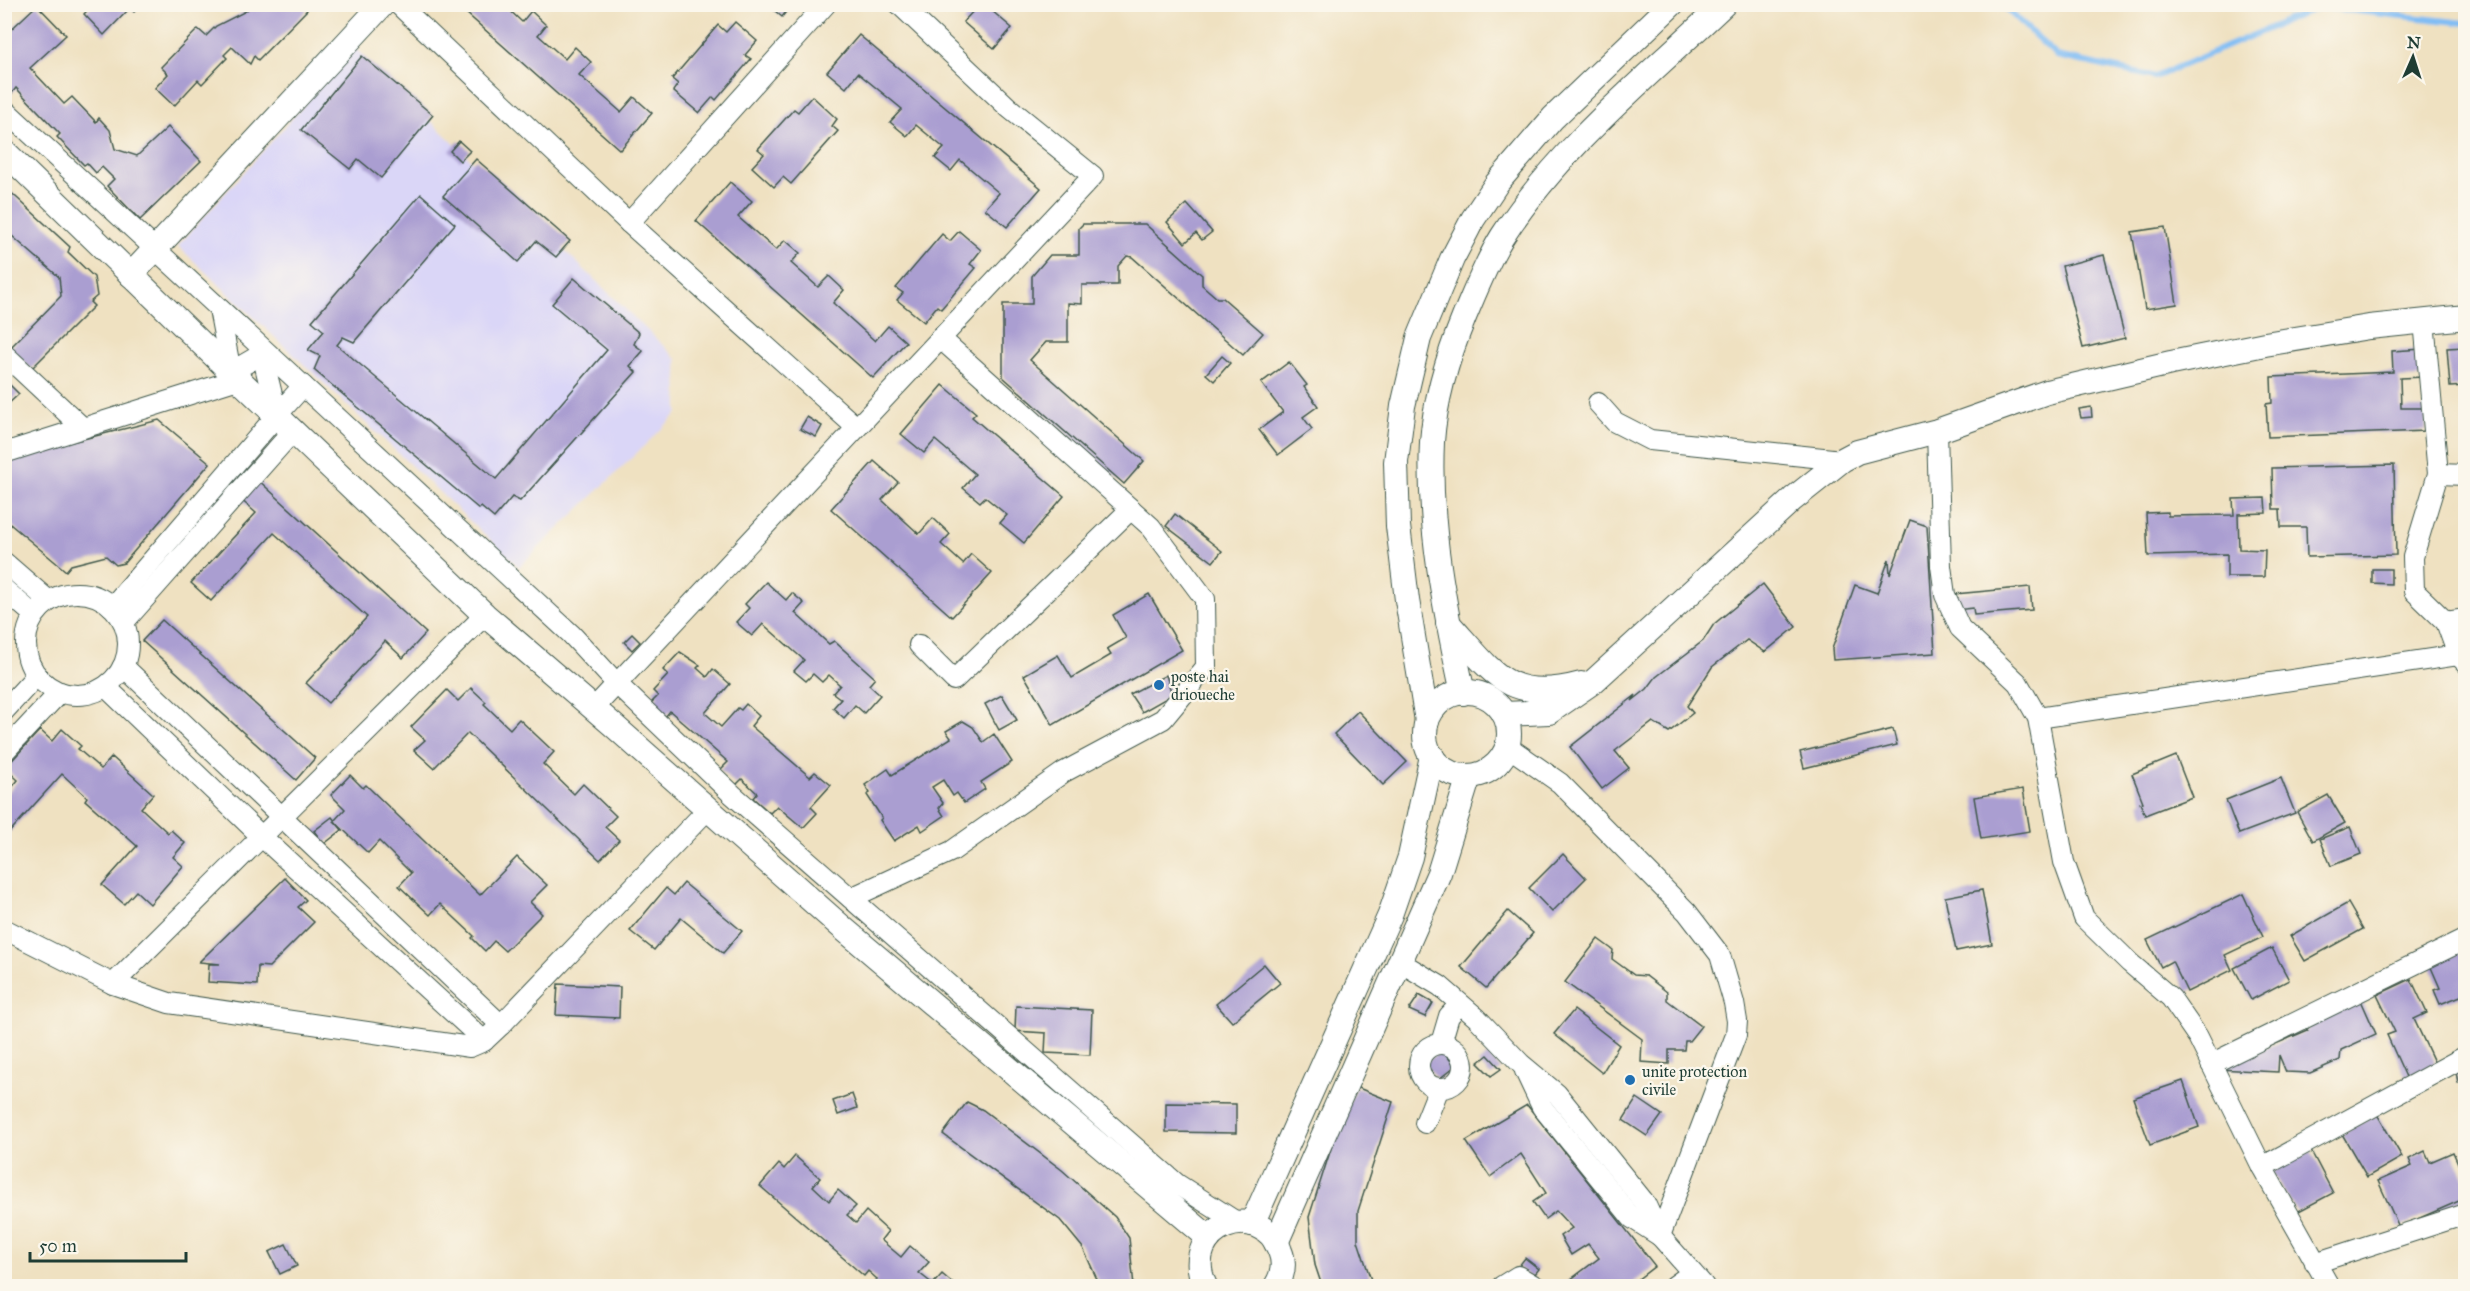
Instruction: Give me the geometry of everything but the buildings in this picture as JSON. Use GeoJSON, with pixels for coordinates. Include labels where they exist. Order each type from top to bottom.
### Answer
{"type":"FeatureCollection","features":[{"type":"Feature","properties":{"kind":"street"},"geometry":{"type":"LineString","coordinates":[[131,274],[383,4]]}},
{"type":"Feature","properties":{"kind":"street"},"geometry":{"type":"LineString","coordinates":[[399,4],[629,223],[856,427]]}},
{"type":"Feature","properties":{"kind":"street"},"geometry":{"type":"LineString","coordinates":[[629,223],[825,4]]}},
{"type":"Feature","properties":{"kind":"street"},"geometry":{"type":"LineString","coordinates":[[594,708],[1094,176],[1009,108],[899,4]]}},
{"type":"Feature","properties":{"kind":"street"},"geometry":{"type":"LineString","coordinates":[[1427,721],[1444,699],[1471,692],[1484,696],[1496,703],[1504,714],[1509,727],[1507,746],[1496,765],[1485,772],[1469,776],[1458,775],[1445,770],[1432,756],[1425,735],[1427,721],[1407,600],[1398,526],[1396,462],[1405,397],[1419,338],[1452,259],[1473,219],[1497,183],[1553,118],[1672,4]]}},
{"type":"Feature","properties":{"kind":"street"},"geometry":{"type":"LineString","coordinates":[[1463,693],[1436,551],[1432,482],[1432,442],[1437,399],[1452,346],[1481,278],[1502,238],[1526,204],[1580,141],[1724,4]]}},
{"type":"Feature","properties":{"kind":"street"},"geometry":{"type":"LineString","coordinates":[[4,109],[571,634],[617,684],[733,795],[1177,1184],[1245,1224],[1268,1232],[1276,1243],[1283,1260],[1282,1271],[1276,1286]]}},
{"type":"Feature","properties":{"kind":"street"},"geometry":{"type":"LineString","coordinates":[[4,151],[484,615],[594,708],[845,930],[1209,1238]]}},
{"type":"Feature","properties":{"kind":"street"},"geometry":{"type":"LineString","coordinates":[[219,309],[234,375]]}},
{"type":"Feature","properties":{"kind":"street"},"geometry":{"type":"LineString","coordinates":[[1504,714],[1549,712],[1594,681],[1793,499],[1842,460],[1874,446],[1926,434],[2047,392],[2171,363],[2369,327],[2466,317]]}},
{"type":"Feature","properties":{"kind":"street"},"geometry":{"type":"LineString","coordinates":[[2038,718],[2462,659],[2446,622],[2414,591],[2413,557],[2439,474],[2424,321]]}},
{"type":"Feature","properties":{"kind":"street"},"geometry":{"type":"LineString","coordinates":[[851,898],[952,851],[1064,772],[1163,719],[1206,667],[1205,599],[1152,527],[940,338]]}},
{"type":"Feature","properties":{"kind":"street"},"geometry":{"type":"LineString","coordinates":[[4,354],[83,428]]}},
{"type":"Feature","properties":{"kind":"street"},"geometry":{"type":"LineString","coordinates":[[4,453],[234,375],[262,354],[285,423]]}},
{"type":"Feature","properties":{"kind":"street"},"geometry":{"type":"LineString","coordinates":[[118,615],[285,423],[303,386]]}},
{"type":"Feature","properties":{"kind":"street"},"geometry":{"type":"LineString","coordinates":[[1598,403],[1615,422],[1650,440],[1842,460]]}},
{"type":"Feature","properties":{"kind":"street"},"geometry":{"type":"LineString","coordinates":[[1926,434],[1946,595],[1960,628],[2018,683],[2038,718],[2064,861],[2084,918],[2130,963],[2171,998],[2198,1037],[2262,1167],[2329,1287]]}},
{"type":"Feature","properties":{"kind":"street"},"geometry":{"type":"LineString","coordinates":[[2439,474],[2466,476]]}},
{"type":"Feature","properties":{"kind":"street"},"geometry":{"type":"LineString","coordinates":[[919,645],[954,680],[1131,508]]}},
{"type":"Feature","properties":{"kind":"street"},"geometry":{"type":"LineString","coordinates":[[4,561],[49,602]]}},
{"type":"Feature","properties":{"kind":"street"},"geometry":{"type":"LineString","coordinates":[[4,589],[34,615]]}},
{"type":"Feature","properties":{"kind":"street"},"geometry":{"type":"LineString","coordinates":[[75,592],[93,595],[109,603],[118,615],[129,640],[127,658],[119,674],[106,687],[78,696],[60,693],[45,684],[30,666],[26,649],[27,631],[34,615],[57,596],[75,592]]}},
{"type":"Feature","properties":{"kind":"street"},"geometry":{"type":"LineString","coordinates":[[112,984],[484,615]]}},
{"type":"Feature","properties":{"kind":"street"},"geometry":{"type":"LineString","coordinates":[[2446,622],[2466,619]]}},
{"type":"Feature","properties":{"kind":"street"},"geometry":{"type":"LineString","coordinates":[[1448,623],[1490,668],[1519,688],[1538,692],[1558,691],[1594,681]]}},
{"type":"Feature","properties":{"kind":"street"},"geometry":{"type":"LineString","coordinates":[[123,666],[501,1025]]}},
{"type":"Feature","properties":{"kind":"street"},"geometry":{"type":"LineString","coordinates":[[4,711],[37,675]]}},
{"type":"Feature","properties":{"kind":"street"},"geometry":{"type":"LineString","coordinates":[[106,687],[261,836],[484,1041]]}},
{"type":"Feature","properties":{"kind":"street"},"geometry":{"type":"LineString","coordinates":[[4,752],[60,693]]}},
{"type":"Feature","properties":{"kind":"street"},"geometry":{"type":"LineString","coordinates":[[1507,746],[1560,783],[1687,912],[1720,955],[1734,1003],[1737,1021],[1736,1035],[1660,1236]]}},
{"type":"Feature","properties":{"kind":"street"},"geometry":{"type":"LineString","coordinates":[[1245,1224],[1390,915],[1410,857],[1432,756]]}},
{"type":"Feature","properties":{"kind":"street"},"geometry":{"type":"LineString","coordinates":[[1276,1243],[1438,873],[1469,776]]}},
{"type":"Feature","properties":{"kind":"street"},"geometry":{"type":"LineString","coordinates":[[4,929],[112,984],[169,1003],[470,1047],[484,1041],[501,1025],[708,808]]}},
{"type":"Feature","properties":{"kind":"street"},"geometry":{"type":"LineString","coordinates":[[2211,1064],[2466,939]]}},
{"type":"Feature","properties":{"kind":"street"},"geometry":{"type":"LineString","coordinates":[[1400,962],[1440,986],[1521,1064],[1557,1094],[1645,1203],[1660,1236],[1698,1280],[1674,1287]]}},
{"type":"Feature","properties":{"kind":"street"},"geometry":{"type":"LineString","coordinates":[[1441,1044],[1449,1016],[1460,1004]]}},
{"type":"Feature","properties":{"kind":"street"},"geometry":{"type":"LineString","coordinates":[[1441,1044],[1454,1048],[1462,1059],[1463,1066],[1462,1073],[1453,1084],[1439,1088],[1426,1083],[1418,1070],[1421,1055],[1433,1045],[1441,1044]]}},
{"type":"Feature","properties":{"kind":"street"},"geometry":{"type":"LineString","coordinates":[[2262,1167],[2466,1056]]}},
{"type":"Feature","properties":{"kind":"street"},"geometry":{"type":"LineString","coordinates":[[1425,1123],[1439,1088]]}},
{"type":"Feature","properties":{"kind":"street"},"geometry":{"type":"LineString","coordinates":[[2315,1263],[2466,1214]]}},
{"type":"Feature","properties":{"kind":"street"},"geometry":{"type":"LineString","coordinates":[[1205,1287],[1199,1265],[1200,1254],[1209,1238],[1222,1227],[1245,1224]]}},
{"type":"Feature","properties":{"kind":"street"},"geometry":{"type":"LineString","coordinates":[[1502,1287],[1518,1276],[1535,1286]]}},
{"type":"Feature","properties":{"kind":"shaded area"},"geometry":{"type":"Polygon","coordinates":[[[355,48],[677,359],[678,413],[519,567],[178,246],[355,48]]]}},
{"type":"Feature","properties":{"kind":"waterway"},"geometry":{"type":"LineString","coordinates":[[2001,4],[2057,56],[2155,77],[2319,7],[2466,23]]}},
{"type":"Feature","properties":{"kind":"place","name":"poste hai drioueche"},"geometry":{"type":"Point","coordinates":[1159,685]}},
{"type":"Feature","properties":{"kind":"place","name":"unite protection civile"},"geometry":{"type":"Point","coordinates":[1630,1080]}}]}
